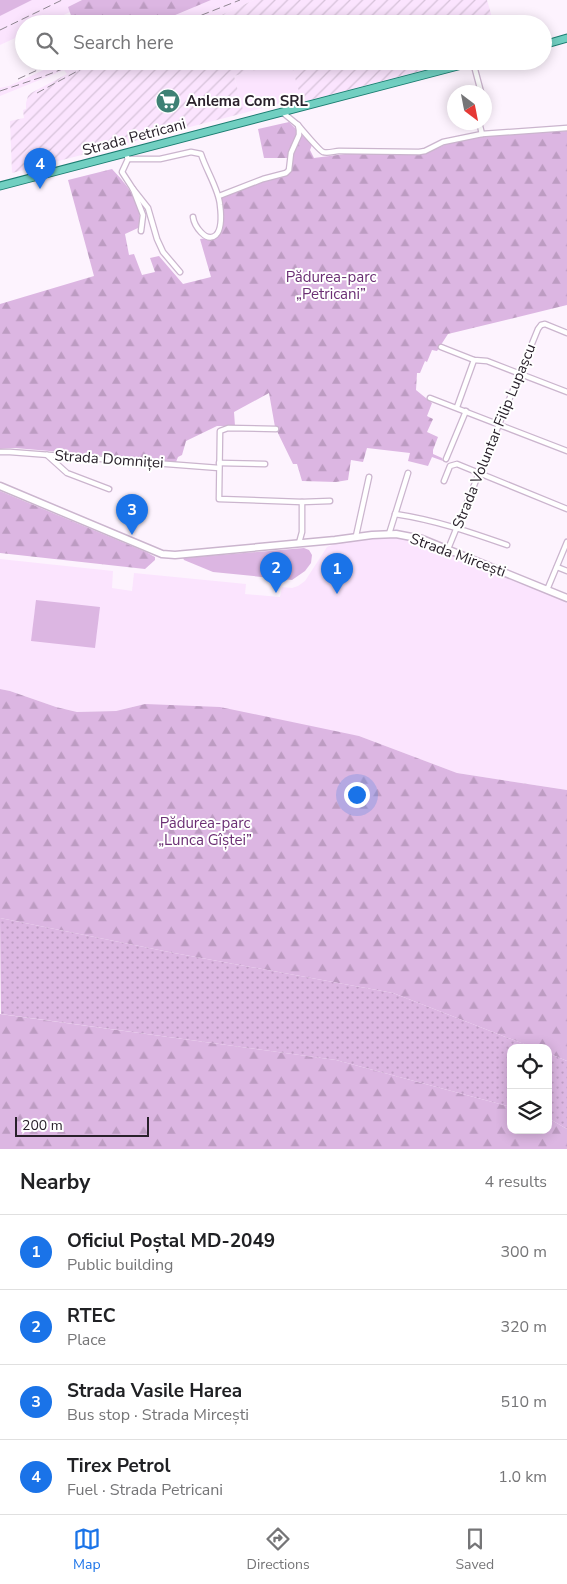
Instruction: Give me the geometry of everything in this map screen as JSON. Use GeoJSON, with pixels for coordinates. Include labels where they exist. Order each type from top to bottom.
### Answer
{"type":"FeatureCollection","features":[{"type":"Feature","properties":{"kind":"main road"},"geometry":{"type":"LineString","coordinates":[[552,42],[567,38]]}},
{"type":"Feature","properties":{"kind":"main road","name":"Strada Petricani"},"geometry":{"type":"LineString","coordinates":[[0,186],[126,156],[282,112],[444,70]]}},
{"type":"Feature","properties":{"kind":"main road","name":"Strada Mircești"},"geometry":{"type":"LineString","coordinates":[[0,486],[162,554],[175,555],[389,534],[422,539],[567,598]]}},
{"type":"Feature","properties":{"kind":"street"},"geometry":{"type":"LineString","coordinates":[[477,70],[480,85]]}},
{"type":"Feature","properties":{"kind":"street"},"geometry":{"type":"LineString","coordinates":[[282,112],[298,125],[319,149],[328,153],[339,150],[419,152],[443,142],[482,134],[567,128]]}},
{"type":"Feature","properties":{"kind":"street"},"geometry":{"type":"LineString","coordinates":[[219,196],[263,179],[286,173],[289,170],[291,153],[299,135],[298,125]]}},
{"type":"Feature","properties":{"kind":"street"},"geometry":{"type":"LineString","coordinates":[[481,130],[482,134]]}},
{"type":"Feature","properties":{"kind":"street"},"geometry":{"type":"LineString","coordinates":[[142,231],[142,215],[132,189],[122,172],[126,156],[160,160],[191,152],[201,154],[206,170],[219,196],[220,221],[216,235],[211,237],[205,236],[196,227],[193,217]]}},
{"type":"Feature","properties":{"kind":"street"},"geometry":{"type":"LineString","coordinates":[[132,189],[148,208],[161,250],[180,272]]}},
{"type":"Feature","properties":{"kind":"street","name":"Strada Voluntar Filip Lupașcu"},"geometry":{"type":"LineString","coordinates":[[448,549],[538,329],[543,325],[567,333]]}},
{"type":"Feature","properties":{"kind":"street"},"geometry":{"type":"LineString","coordinates":[[441,347],[474,360],[487,361],[567,392]]}},
{"type":"Feature","properties":{"kind":"street"},"geometry":{"type":"LineString","coordinates":[[457,407],[474,360]]}},
{"type":"Feature","properties":{"kind":"street"},"geometry":{"type":"LineString","coordinates":[[430,398],[499,423],[567,451]]}},
{"type":"Feature","properties":{"kind":"street"},"geometry":{"type":"LineString","coordinates":[[446,459],[466,411]]}},
{"type":"Feature","properties":{"kind":"street"},"geometry":{"type":"LineString","coordinates":[[276,429],[228,428],[222,430],[220,434],[219,498],[302,502],[330,501]]}},
{"type":"Feature","properties":{"kind":"street","name":"Strada Domniței"},"geometry":{"type":"LineString","coordinates":[[0,452],[219,465],[265,464]]}},
{"type":"Feature","properties":{"kind":"street"},"geometry":{"type":"LineString","coordinates":[[48,455],[67,473],[109,489]]}},
{"type":"Feature","properties":{"kind":"street"},"geometry":{"type":"LineString","coordinates":[[444,481],[452,464],[457,464],[567,509]]}},
{"type":"Feature","properties":{"kind":"street"},"geometry":{"type":"LineString","coordinates":[[389,534],[408,473]]}},
{"type":"Feature","properties":{"kind":"street"},"geometry":{"type":"LineString","coordinates":[[356,536],[370,477]]}},
{"type":"Feature","properties":{"kind":"street"},"geometry":{"type":"LineString","coordinates":[[299,543],[302,532],[302,502]]}},
{"type":"Feature","properties":{"kind":"street"},"geometry":{"type":"LineString","coordinates":[[395,514],[457,527],[507,545]]}},
{"type":"Feature","properties":{"kind":"street"},"geometry":{"type":"LineString","coordinates":[[547,590],[567,542]]}},
{"type":"Feature","properties":{"kind":"street"},"geometry":{"type":"LineString","coordinates":[[557,567],[567,571]]}},
{"type":"Feature","properties":{"kind":"shaded area"},"geometry":{"type":"Polygon","coordinates":[[[32,0],[82,0],[68,7],[70,12],[64,15],[15,15],[15,38],[0,45],[0,16],[32,0]]]}},
{"type":"Feature","properties":{"kind":"shaded area"},"geometry":{"type":"Polygon","coordinates":[[[211,0],[254,0],[222,15],[175,15],[211,0]]]}},
{"type":"Feature","properties":{"kind":"shaded area"},"geometry":{"type":"Polygon","coordinates":[[[254,0],[487,0],[491,15],[222,15],[254,0]]]}},
{"type":"Feature","properties":{"kind":"shaded area"},"geometry":{"type":"Polygon","coordinates":[[[44,70],[64,70],[0,96],[0,88],[9,86],[44,70]]]}},
{"type":"Feature","properties":{"kind":"shaded area"},"geometry":{"type":"Polygon","coordinates":[[[64,70],[75,70],[67,74],[64,70]]]}},
{"type":"Feature","properties":{"kind":"shaded area"},"geometry":{"type":"Polygon","coordinates":[[[75,70],[255,70],[234,76],[244,113],[12,173],[10,121],[24,118],[23,110],[26,109],[28,96],[75,70]]]}},
{"type":"Feature","properties":{"kind":"shaded area"},"geometry":{"type":"Polygon","coordinates":[[[255,70],[293,70],[301,98],[244,113],[234,76],[255,70]]]}},
{"type":"Feature","properties":{"kind":"shaded area"},"geometry":{"type":"Polygon","coordinates":[[[293,70],[424,70],[302,102],[293,70]]]}},
{"type":"Feature","properties":{"kind":"shaded area"},"geometry":{"type":"Polygon","coordinates":[[[376,537],[397,537],[416,540],[567,600],[567,790],[457,773],[359,736],[145,704],[116,711],[77,712],[0,689],[0,559],[113,571],[112,588],[132,591],[134,573],[246,584],[245,594],[280,597],[282,587],[292,588],[305,581],[327,547],[342,541],[376,537]]]}},
{"type":"Feature","properties":{"kind":"green space"},"geometry":{"type":"Polygon","coordinates":[[[0,0],[32,0],[0,16],[0,0]]]}},
{"type":"Feature","properties":{"kind":"green space"},"geometry":{"type":"Polygon","coordinates":[[[82,0],[211,0],[175,15],[71,15],[68,7],[82,0]]]}},
{"type":"Feature","properties":{"kind":"green space","name":"Pădurea-parc „Petricani”"},"geometry":{"type":"Polygon","coordinates":[[[289,122],[312,145],[310,150],[314,158],[345,154],[425,154],[453,141],[481,136],[567,131],[567,305],[448,334],[437,351],[432,350],[420,373],[417,373],[416,390],[432,403],[427,416],[433,419],[427,432],[438,437],[433,454],[442,458],[443,461],[432,457],[428,466],[408,461],[410,453],[367,448],[363,462],[351,460],[348,480],[336,482],[302,481],[297,464],[293,464],[275,427],[269,393],[234,412],[235,426],[217,426],[186,441],[182,455],[178,457],[176,462],[15,448],[0,449],[0,304],[94,276],[68,180],[112,169],[123,181],[133,196],[139,212],[138,228],[125,234],[129,255],[134,254],[142,275],[155,272],[150,258],[159,256],[183,284],[211,277],[200,239],[217,237],[223,220],[220,199],[291,172],[292,158],[264,158],[258,129],[289,122]]]}},
{"type":"Feature","properties":{"kind":"green space"},"geometry":{"type":"Polygon","coordinates":[[[0,491],[146,552],[155,557],[155,560],[145,569],[0,553],[0,491]]]}},
{"type":"Feature","properties":{"kind":"green space"},"geometry":{"type":"Polygon","coordinates":[[[304,548],[309,550],[312,555],[311,563],[305,571],[292,580],[213,572],[183,558],[304,548]]]}},
{"type":"Feature","properties":{"kind":"green space"},"geometry":{"type":"Polygon","coordinates":[[[36,600],[100,607],[95,648],[31,641],[36,600]]]}},
{"type":"Feature","properties":{"kind":"green space","name":"Pădurea-parc „Lunca Gîștei”"},"geometry":{"type":"Polygon","coordinates":[[[0,689],[77,712],[116,711],[145,704],[220,707],[359,736],[457,773],[567,790],[567,1061],[552,1055],[552,1044],[524,1044],[393,993],[174,953],[0,918],[0,689]]]}},
{"type":"Feature","properties":{"kind":"green space"},"geometry":{"type":"Polygon","coordinates":[[[0,918],[174,953],[393,993],[524,1044],[507,1044],[507,1106],[336,1060],[1,1014],[0,918]]]}},
{"type":"Feature","properties":{"kind":"green space"},"geometry":{"type":"Polygon","coordinates":[[[0,1014],[336,1060],[507,1106],[507,1134],[552,1134],[552,1120],[567,1129],[567,1149],[0,1149],[0,1014]]]}},
{"type":"Feature","properties":{"kind":"green space"},"geometry":{"type":"Polygon","coordinates":[[[552,1055],[567,1061],[567,1129],[552,1120],[552,1055]]]}},
{"type":"Feature","properties":{"kind":"railway"},"geometry":{"type":"LineString","coordinates":[[31,15],[62,0]]}},
{"type":"Feature","properties":{"kind":"railway"},"geometry":{"type":"LineString","coordinates":[[202,15],[240,0]]}},
{"type":"Feature","properties":{"kind":"railway"},"geometry":{"type":"LineString","coordinates":[[0,30],[15,23]]}},
{"type":"Feature","properties":{"kind":"railway"},"geometry":{"type":"LineString","coordinates":[[18,79],[38,70]]}},
{"type":"Feature","properties":{"kind":"railway"},"geometry":{"type":"LineString","coordinates":[[0,91],[60,70]]}},
{"type":"Feature","properties":{"kind":"railway"},"geometry":{"type":"LineString","coordinates":[[37,93],[79,70]]}},
{"type":"Feature","properties":{"kind":"place","name":"Anlema Com SRL"},"geometry":{"type":"Point","coordinates":[168,101]}},
{"type":"Feature","properties":{"kind":"place","name":"Tirex Petrol"},"geometry":{"type":"Point","coordinates":[40,189]}},
{"type":"Feature","properties":{"kind":"place","name":"Strada Vasile Harea"},"geometry":{"type":"Point","coordinates":[132,535]}},
{"type":"Feature","properties":{"kind":"place","name":"RTEC"},"geometry":{"type":"Point","coordinates":[276,593]}},
{"type":"Feature","properties":{"kind":"place","name":"Oficiul Poștal MD-2049"},"geometry":{"type":"Point","coordinates":[337,594]}}]}
